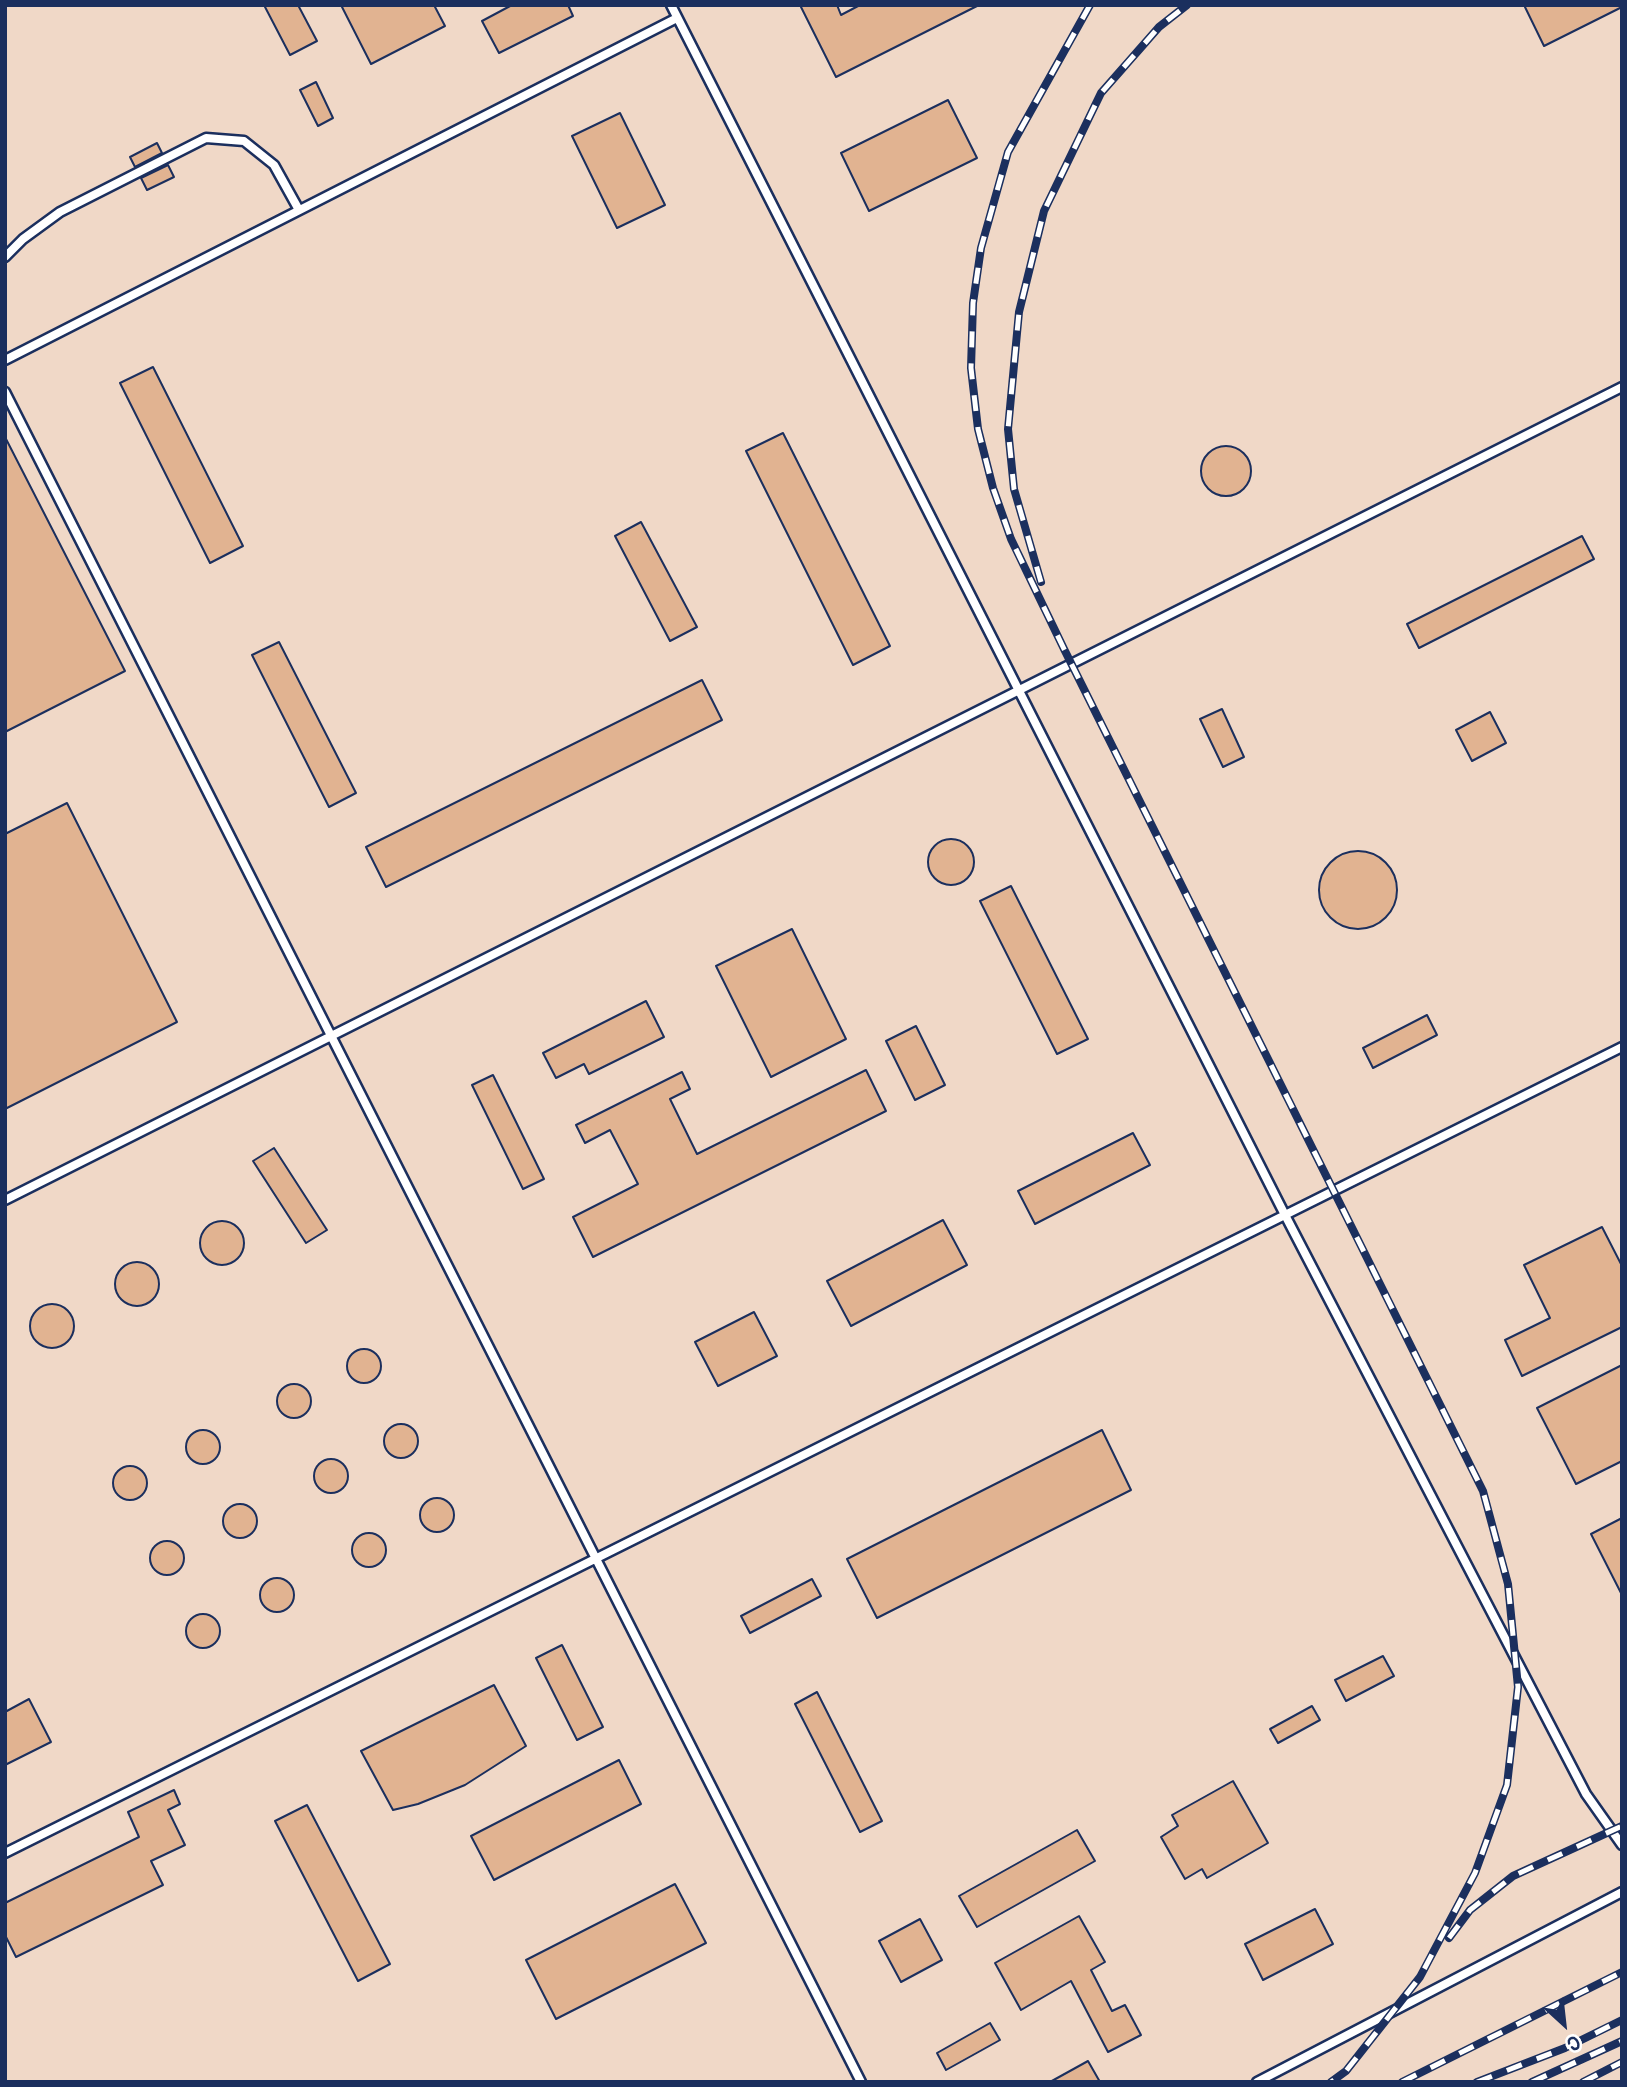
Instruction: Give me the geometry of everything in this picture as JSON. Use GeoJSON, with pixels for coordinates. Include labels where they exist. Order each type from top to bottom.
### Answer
{"type":"FeatureCollection","features":[{"type":"Feature","properties":{"kind":"lane"},"geometry":{"type":"LineString","coordinates":[[671,5],[1285,1215],[1586,1794],[1622,1845]]}},
{"type":"Feature","properties":{"kind":"lane"},"geometry":{"type":"LineString","coordinates":[[5,360],[677,18]]}},
{"type":"Feature","properties":{"kind":"lane"},"geometry":{"type":"LineString","coordinates":[[5,257],[23,239],[60,212],[206,138],[244,141],[274,165],[299,210]]}},
{"type":"Feature","properties":{"kind":"lane"},"geometry":{"type":"LineString","coordinates":[[5,1200],[1622,387]]}},
{"type":"Feature","properties":{"kind":"lane"},"geometry":{"type":"LineString","coordinates":[[5,392],[861,2082]]}},
{"type":"Feature","properties":{"kind":"lane"},"geometry":{"type":"LineString","coordinates":[[5,1853],[1622,1047]]}},
{"type":"Feature","properties":{"kind":"lane"},"geometry":{"type":"LineString","coordinates":[[1257,2082],[1622,1892]]}},
{"type":"Feature","properties":{"kind":"shaded area"},"geometry":{"type":"Polygon","coordinates":[[[5,5],[1622,5],[1622,2082],[5,2082],[5,5]]]}},
{"type":"Feature","properties":{"kind":"building"},"geometry":{"type":"Polygon","coordinates":[[[264,5],[298,5],[317,41],[290,55],[264,5]]]}},
{"type":"Feature","properties":{"kind":"building"},"geometry":{"type":"Polygon","coordinates":[[[341,5],[434,5],[445,26],[371,64],[341,5]]]}},
{"type":"Feature","properties":{"kind":"building"},"geometry":{"type":"Polygon","coordinates":[[[512,5],[568,5],[573,16],[499,53],[482,21],[512,5]]]}},
{"type":"Feature","properties":{"kind":"building"},"geometry":{"type":"Polygon","coordinates":[[[800,5],[837,5],[841,15],[860,5],[979,5],[836,77],[800,5]]]}},
{"type":"Feature","properties":{"kind":"building"},"geometry":{"type":"Polygon","coordinates":[[[1524,5],[1622,5],[1622,7],[1544,46],[1524,5]]]}},
{"type":"Feature","properties":{"kind":"building"},"geometry":{"type":"Polygon","coordinates":[[[316,82],[333,118],[318,126],[300,90],[316,82]]]}},
{"type":"Feature","properties":{"kind":"building"},"geometry":{"type":"Polygon","coordinates":[[[948,100],[977,158],[869,211],[841,153],[948,100]]]}},
{"type":"Feature","properties":{"kind":"building"},"geometry":{"type":"Polygon","coordinates":[[[620,113],[665,205],[617,228],[572,136],[620,113]]]}},
{"type":"Feature","properties":{"kind":"building"},"geometry":{"type":"Polygon","coordinates":[[[157,143],[162,153],[135,167],[130,157],[157,143]]]}},
{"type":"Feature","properties":{"kind":"building"},"geometry":{"type":"Polygon","coordinates":[[[168,165],[174,177],[147,190],[141,178],[168,165]]]}},
{"type":"Feature","properties":{"kind":"building"},"geometry":{"type":"Polygon","coordinates":[[[153,367],[243,546],[210,563],[120,383],[153,367]]]}},
{"type":"Feature","properties":{"kind":"building"},"geometry":{"type":"Polygon","coordinates":[[[783,433],[890,646],[853,665],[746,451],[783,433]]]}},
{"type":"Feature","properties":{"kind":"building"},"geometry":{"type":"Polygon","coordinates":[[[5,437],[125,671],[5,732],[5,437]]]}},
{"type":"Feature","properties":{"kind":"building"},"geometry":{"type":"Polygon","coordinates":[[[1226,446],[1243,454],[1251,471],[1243,488],[1226,496],[1209,488],[1201,471],[1209,454],[1226,446]]]}},
{"type":"Feature","properties":{"kind":"building"},"geometry":{"type":"Polygon","coordinates":[[[641,522],[697,627],[670,641],[615,536],[641,522]]]}},
{"type":"Feature","properties":{"kind":"building"},"geometry":{"type":"Polygon","coordinates":[[[1582,536],[1594,559],[1419,648],[1407,624],[1582,536]]]}},
{"type":"Feature","properties":{"kind":"building"},"geometry":{"type":"Polygon","coordinates":[[[279,642],[356,793],[329,807],[252,655],[279,642]]]}},
{"type":"Feature","properties":{"kind":"building"},"geometry":{"type":"Polygon","coordinates":[[[702,680],[722,720],[386,887],[366,847],[702,680]]]}},
{"type":"Feature","properties":{"kind":"building"},"geometry":{"type":"Polygon","coordinates":[[[1222,709],[1244,757],[1223,767],[1200,719],[1222,709]]]}},
{"type":"Feature","properties":{"kind":"building"},"geometry":{"type":"Polygon","coordinates":[[[1490,712],[1506,743],[1472,761],[1456,730],[1490,712]]]}},
{"type":"Feature","properties":{"kind":"building"},"geometry":{"type":"Polygon","coordinates":[[[67,803],[177,1022],[5,1109],[5,834],[67,803]]]}},
{"type":"Feature","properties":{"kind":"building"},"geometry":{"type":"Polygon","coordinates":[[[951,839],[968,845],[974,862],[968,879],[951,885],[934,879],[928,862],[934,845],[951,839]]]}},
{"type":"Feature","properties":{"kind":"building"},"geometry":{"type":"Polygon","coordinates":[[[1358,851],[1373,854],[1386,862],[1394,875],[1397,890],[1394,905],[1386,918],[1373,926],[1358,929],[1343,926],[1330,918],[1322,905],[1319,890],[1322,875],[1330,862],[1343,854],[1358,851]]]}},
{"type":"Feature","properties":{"kind":"building"},"geometry":{"type":"Polygon","coordinates":[[[1011,886],[1088,1039],[1057,1054],[980,901],[1011,886]]]}},
{"type":"Feature","properties":{"kind":"building"},"geometry":{"type":"Polygon","coordinates":[[[792,929],[846,1039],[771,1077],[716,966],[792,929]]]}},
{"type":"Feature","properties":{"kind":"building"},"geometry":{"type":"Polygon","coordinates":[[[646,1001],[664,1037],[589,1074],[584,1064],[556,1078],[543,1053],[646,1001]]]}},
{"type":"Feature","properties":{"kind":"building"},"geometry":{"type":"Polygon","coordinates":[[[1427,1015],[1437,1035],[1373,1068],[1363,1048],[1427,1015]]]}},
{"type":"Feature","properties":{"kind":"building"},"geometry":{"type":"Polygon","coordinates":[[[916,1026],[945,1085],[915,1100],[886,1041],[916,1026]]]}},
{"type":"Feature","properties":{"kind":"building"},"geometry":{"type":"Polygon","coordinates":[[[866,1070],[886,1111],[593,1257],[573,1217],[638,1184],[610,1130],[585,1143],[576,1125],[682,1072],[690,1089],[670,1099],[697,1154],[866,1070]]]}},
{"type":"Feature","properties":{"kind":"building"},"geometry":{"type":"Polygon","coordinates":[[[493,1075],[544,1179],[523,1189],[472,1085],[493,1075]]]}},
{"type":"Feature","properties":{"kind":"building"},"geometry":{"type":"Polygon","coordinates":[[[1133,1133],[1150,1165],[1035,1224],[1018,1191],[1133,1133]]]}},
{"type":"Feature","properties":{"kind":"building"},"geometry":{"type":"Polygon","coordinates":[[[274,1148],[327,1230],[306,1243],[253,1161],[274,1148]]]}},
{"type":"Feature","properties":{"kind":"building"},"geometry":{"type":"Polygon","coordinates":[[[943,1220],[967,1265],[851,1326],[827,1281],[943,1220]]]}},
{"type":"Feature","properties":{"kind":"building"},"geometry":{"type":"Polygon","coordinates":[[[222,1221],[231,1222],[238,1227],[243,1234],[243,1252],[238,1259],[231,1264],[222,1265],[213,1264],[206,1259],[201,1252],[200,1243],[201,1234],[206,1227],[213,1222],[222,1221]]]}},
{"type":"Feature","properties":{"kind":"building"},"geometry":{"type":"Polygon","coordinates":[[[1602,1227],[1622,1266],[1622,1327],[1522,1376],[1505,1340],[1550,1318],[1524,1265],[1602,1227]]]}},
{"type":"Feature","properties":{"kind":"building"},"geometry":{"type":"Polygon","coordinates":[[[137,1262],[146,1263],[153,1268],[158,1275],[158,1293],[153,1300],[146,1305],[137,1306],[128,1305],[121,1300],[116,1293],[115,1284],[116,1275],[121,1268],[128,1263],[137,1262]]]}},
{"type":"Feature","properties":{"kind":"building"},"geometry":{"type":"Polygon","coordinates":[[[52,1304],[61,1305],[68,1310],[73,1317],[73,1335],[68,1342],[61,1347],[52,1348],[43,1347],[36,1342],[31,1335],[30,1326],[31,1317],[36,1310],[43,1305],[52,1304]]]}},
{"type":"Feature","properties":{"kind":"building"},"geometry":{"type":"Polygon","coordinates":[[[754,1312],[777,1356],[718,1386],[695,1342],[754,1312]]]}},
{"type":"Feature","properties":{"kind":"building"},"geometry":{"type":"Polygon","coordinates":[[[364,1349],[376,1354],[381,1366],[376,1378],[364,1383],[352,1378],[347,1366],[352,1354],[364,1349]]]}},
{"type":"Feature","properties":{"kind":"building"},"geometry":{"type":"Polygon","coordinates":[[[1622,1365],[1622,1461],[1576,1484],[1537,1408],[1622,1365]]]}},
{"type":"Feature","properties":{"kind":"building"},"geometry":{"type":"Polygon","coordinates":[[[294,1384],[306,1389],[311,1401],[306,1413],[294,1418],[282,1413],[277,1401],[282,1389],[294,1384]]]}},
{"type":"Feature","properties":{"kind":"building"},"geometry":{"type":"Polygon","coordinates":[[[401,1424],[413,1429],[418,1441],[413,1453],[401,1458],[389,1453],[384,1441],[389,1429],[401,1424]]]}},
{"type":"Feature","properties":{"kind":"building"},"geometry":{"type":"Polygon","coordinates":[[[203,1430],[215,1435],[220,1447],[215,1459],[203,1464],[191,1459],[186,1447],[191,1435],[203,1430]]]}},
{"type":"Feature","properties":{"kind":"building"},"geometry":{"type":"Polygon","coordinates":[[[1102,1430],[1131,1490],[877,1618],[847,1559],[1102,1430]]]}},
{"type":"Feature","properties":{"kind":"building"},"geometry":{"type":"Polygon","coordinates":[[[331,1459],[343,1464],[348,1476],[343,1488],[331,1493],[319,1488],[314,1476],[319,1464],[331,1459]]]}},
{"type":"Feature","properties":{"kind":"building"},"geometry":{"type":"Polygon","coordinates":[[[130,1466],[142,1471],[147,1483],[142,1495],[130,1500],[118,1495],[113,1483],[118,1471],[130,1466]]]}},
{"type":"Feature","properties":{"kind":"building"},"geometry":{"type":"Polygon","coordinates":[[[437,1498],[449,1503],[454,1515],[449,1527],[437,1532],[425,1527],[420,1515],[425,1503],[437,1498]]]}},
{"type":"Feature","properties":{"kind":"building"},"geometry":{"type":"Polygon","coordinates":[[[240,1504],[252,1509],[257,1521],[252,1533],[240,1538],[228,1533],[223,1521],[228,1509],[240,1504]]]}},
{"type":"Feature","properties":{"kind":"building"},"geometry":{"type":"Polygon","coordinates":[[[1622,1518],[1622,1595],[1591,1534],[1622,1518]]]}},
{"type":"Feature","properties":{"kind":"building"},"geometry":{"type":"Polygon","coordinates":[[[369,1533],[381,1538],[386,1550],[381,1562],[369,1567],[357,1562],[352,1550],[357,1538],[369,1533]]]}},
{"type":"Feature","properties":{"kind":"building"},"geometry":{"type":"Polygon","coordinates":[[[167,1541],[179,1546],[184,1558],[179,1570],[167,1575],[155,1570],[150,1558],[155,1546],[167,1541]]]}},
{"type":"Feature","properties":{"kind":"building"},"geometry":{"type":"Polygon","coordinates":[[[277,1578],[289,1583],[294,1595],[289,1607],[277,1612],[265,1607],[260,1595],[265,1583],[277,1578]]]}},
{"type":"Feature","properties":{"kind":"building"},"geometry":{"type":"Polygon","coordinates":[[[812,1579],[821,1596],[750,1633],[741,1616],[812,1579]]]}},
{"type":"Feature","properties":{"kind":"building"},"geometry":{"type":"Polygon","coordinates":[[[203,1614],[215,1619],[220,1631],[215,1643],[203,1648],[191,1643],[186,1631],[191,1619],[203,1614]]]}},
{"type":"Feature","properties":{"kind":"building"},"geometry":{"type":"Polygon","coordinates":[[[562,1645],[603,1727],[577,1740],[536,1658],[562,1645]]]}},
{"type":"Feature","properties":{"kind":"building"},"geometry":{"type":"Polygon","coordinates":[[[1383,1656],[1394,1676],[1346,1701],[1335,1680],[1383,1656]]]}},
{"type":"Feature","properties":{"kind":"building"},"geometry":{"type":"Polygon","coordinates":[[[494,1685],[526,1746],[465,1785],[418,1804],[393,1810],[361,1751],[494,1685]]]}},
{"type":"Feature","properties":{"kind":"building"},"geometry":{"type":"Polygon","coordinates":[[[817,1692],[882,1821],[860,1832],[795,1704],[817,1692]]]}},
{"type":"Feature","properties":{"kind":"building"},"geometry":{"type":"Polygon","coordinates":[[[29,1699],[51,1742],[5,1765],[5,1712],[29,1699]]]}},
{"type":"Feature","properties":{"kind":"building"},"geometry":{"type":"Polygon","coordinates":[[[1312,1706],[1320,1720],[1278,1743],[1270,1729],[1312,1706]]]}},
{"type":"Feature","properties":{"kind":"building"},"geometry":{"type":"Polygon","coordinates":[[[619,1760],[641,1804],[494,1880],[471,1836],[619,1760]]]}},
{"type":"Feature","properties":{"kind":"building"},"geometry":{"type":"Polygon","coordinates":[[[1233,1781],[1268,1843],[1207,1878],[1202,1869],[1185,1879],[1161,1837],[1178,1826],[1172,1815],[1233,1781]]]}},
{"type":"Feature","properties":{"kind":"building"},"geometry":{"type":"Polygon","coordinates":[[[174,1790],[180,1804],[168,1810],[185,1845],[151,1861],[163,1885],[16,1957],[5,1935],[5,1903],[139,1837],[128,1812],[174,1790]]]}},
{"type":"Feature","properties":{"kind":"building"},"geometry":{"type":"Polygon","coordinates":[[[307,1805],[390,1964],[358,1981],[275,1821],[307,1805]]]}},
{"type":"Feature","properties":{"kind":"building"},"geometry":{"type":"Polygon","coordinates":[[[1077,1830],[1095,1861],[977,1927],[959,1896],[1077,1830]]]}},
{"type":"Feature","properties":{"kind":"building"},"geometry":{"type":"Polygon","coordinates":[[[675,1884],[706,1943],[556,2019],[526,1960],[675,1884]]]}},
{"type":"Feature","properties":{"kind":"building"},"geometry":{"type":"Polygon","coordinates":[[[1315,1909],[1333,1944],[1263,1980],[1245,1944],[1315,1909]]]}},
{"type":"Feature","properties":{"kind":"building"},"geometry":{"type":"Polygon","coordinates":[[[1079,1916],[1105,1962],[1091,1970],[1112,2011],[1125,2005],[1141,2035],[1108,2052],[1071,1981],[1021,2010],[995,1963],[1079,1916]]]}},
{"type":"Feature","properties":{"kind":"building"},"geometry":{"type":"Polygon","coordinates":[[[920,1919],[942,1960],[901,1982],[879,1941],[920,1919]]]}},
{"type":"Feature","properties":{"kind":"building"},"geometry":{"type":"Polygon","coordinates":[[[990,2023],[1000,2040],[946,2070],[937,2053],[990,2023]]]}},
{"type":"Feature","properties":{"kind":"building"},"geometry":{"type":"Polygon","coordinates":[[[1088,2061],[1100,2082],[1050,2082],[1088,2061]]]}},
{"type":"Feature","properties":{"kind":"railway"},"geometry":{"type":"LineString","coordinates":[[1090,5],[1008,152],[981,248],[973,303],[971,368],[978,429],[993,488],[1011,539],[1064,649],[1483,1491],[1508,1584],[1518,1687],[1507,1785],[1475,1873],[1420,1977],[1346,2071],[1331,2082]]}},
{"type":"Feature","properties":{"kind":"railway"},"geometry":{"type":"LineString","coordinates":[[1041,582],[1014,489],[1008,429],[1019,312],[1044,211],[1101,93],[1159,27],[1187,5]]}},
{"type":"Feature","properties":{"kind":"railway"},"geometry":{"type":"LineString","coordinates":[[1449,1938],[1470,1910],[1513,1876],[1622,1826]]}},
{"type":"Feature","properties":{"kind":"railway"},"geometry":{"type":"LineString","coordinates":[[1402,2082],[1622,1972]]}},
{"type":"Feature","properties":{"kind":"railway"},"geometry":{"type":"LineString","coordinates":[[1477,2082],[1565,2048],[1622,2020]]}},
{"type":"Feature","properties":{"kind":"railway"},"geometry":{"type":"LineString","coordinates":[[1532,2082],[1622,2041]]}},
{"type":"Feature","properties":{"kind":"railway"},"geometry":{"type":"LineString","coordinates":[[1583,2082],[1622,2062]]}}]}
